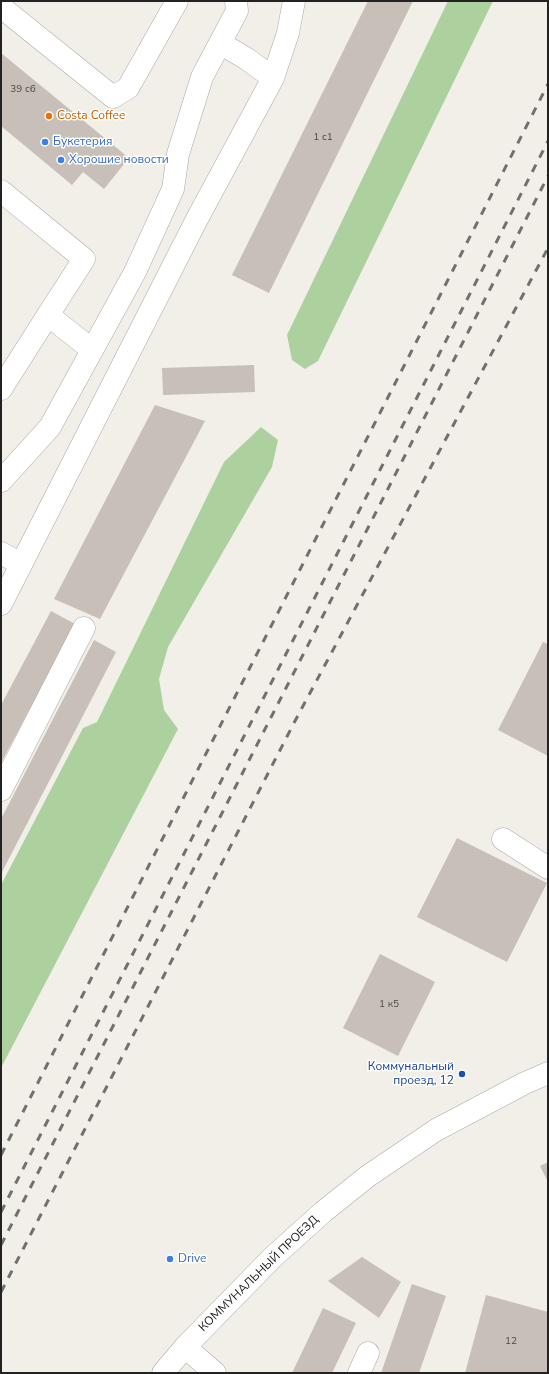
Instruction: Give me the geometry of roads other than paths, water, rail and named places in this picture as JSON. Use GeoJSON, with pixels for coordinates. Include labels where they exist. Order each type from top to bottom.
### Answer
{"type":"FeatureCollection","features":[{"type":"Feature","properties":{"kind":"street"},"geometry":{"type":"LineString","coordinates":[[1,6],[113,97],[128,88],[177,1]]}},
{"type":"Feature","properties":{"kind":"street"},"geometry":{"type":"LineString","coordinates":[[1,481],[50,427],[91,349],[135,272],[173,189],[178,154],[202,78],[237,11],[236,1]]}},
{"type":"Feature","properties":{"kind":"street"},"geometry":{"type":"LineString","coordinates":[[285,1],[288,33]]}},
{"type":"Feature","properties":{"kind":"street"},"geometry":{"type":"LineString","coordinates":[[1,604],[197,219],[273,78],[288,33],[294,1]]}},
{"type":"Feature","properties":{"kind":"street"},"geometry":{"type":"LineString","coordinates":[[220,43],[247,59],[273,78]]}},
{"type":"Feature","properties":{"kind":"street"},"geometry":{"type":"LineString","coordinates":[[1,191],[84,259],[1,389]]}},
{"type":"Feature","properties":{"kind":"street"},"geometry":{"type":"LineString","coordinates":[[48,315],[91,349]]}},
{"type":"Feature","properties":{"kind":"street"},"geometry":{"type":"LineString","coordinates":[[1,553],[22,564]]}},
{"type":"Feature","properties":{"kind":"street"},"geometry":{"type":"LineString","coordinates":[[1,790],[84,628]]}},
{"type":"Feature","properties":{"kind":"street"},"geometry":{"type":"LineString","coordinates":[[502,839],[548,868]]}},
{"type":"Feature","properties":{"kind":"street","name":"КОММУНАЛЬНЫЙ ПРОЕЗД"},"geometry":{"type":"LineString","coordinates":[[163,1373],[185,1347],[273,1257],[323,1212],[368,1176],[436,1130],[518,1086],[548,1073]]}},
{"type":"Feature","properties":{"kind":"street"},"geometry":{"type":"LineString","coordinates":[[185,1347],[215,1373]]}},
{"type":"Feature","properties":{"kind":"street"},"geometry":{"type":"LineString","coordinates":[[359,1373],[368,1353]]}},
{"type":"Feature","properties":{"kind":"railway"},"geometry":{"type":"LineString","coordinates":[[1,1155],[548,84]]}},
{"type":"Feature","properties":{"kind":"railway"},"geometry":{"type":"LineString","coordinates":[[1,1212],[548,141]]}},
{"type":"Feature","properties":{"kind":"railway"},"geometry":{"type":"LineString","coordinates":[[1,1245],[548,176]]}},
{"type":"Feature","properties":{"kind":"railway"},"geometry":{"type":"LineString","coordinates":[[1,1292],[295,721],[548,248]]}},
{"type":"Feature","properties":{"kind":"place","name":"Costa Coffee"},"geometry":{"type":"Point","coordinates":[49,116]}},
{"type":"Feature","properties":{"kind":"place","name":"Букетерия"},"geometry":{"type":"Point","coordinates":[45,142]}},
{"type":"Feature","properties":{"kind":"place","name":"Хорошие новости"},"geometry":{"type":"Point","coordinates":[61,160]}},
{"type":"Feature","properties":{"kind":"place","name":"Коммунальный проезд, 12"},"geometry":{"type":"Point","coordinates":[462,1074]}},
{"type":"Feature","properties":{"kind":"place","name":"Drive"},"geometry":{"type":"Point","coordinates":[170,1259]}}]}
